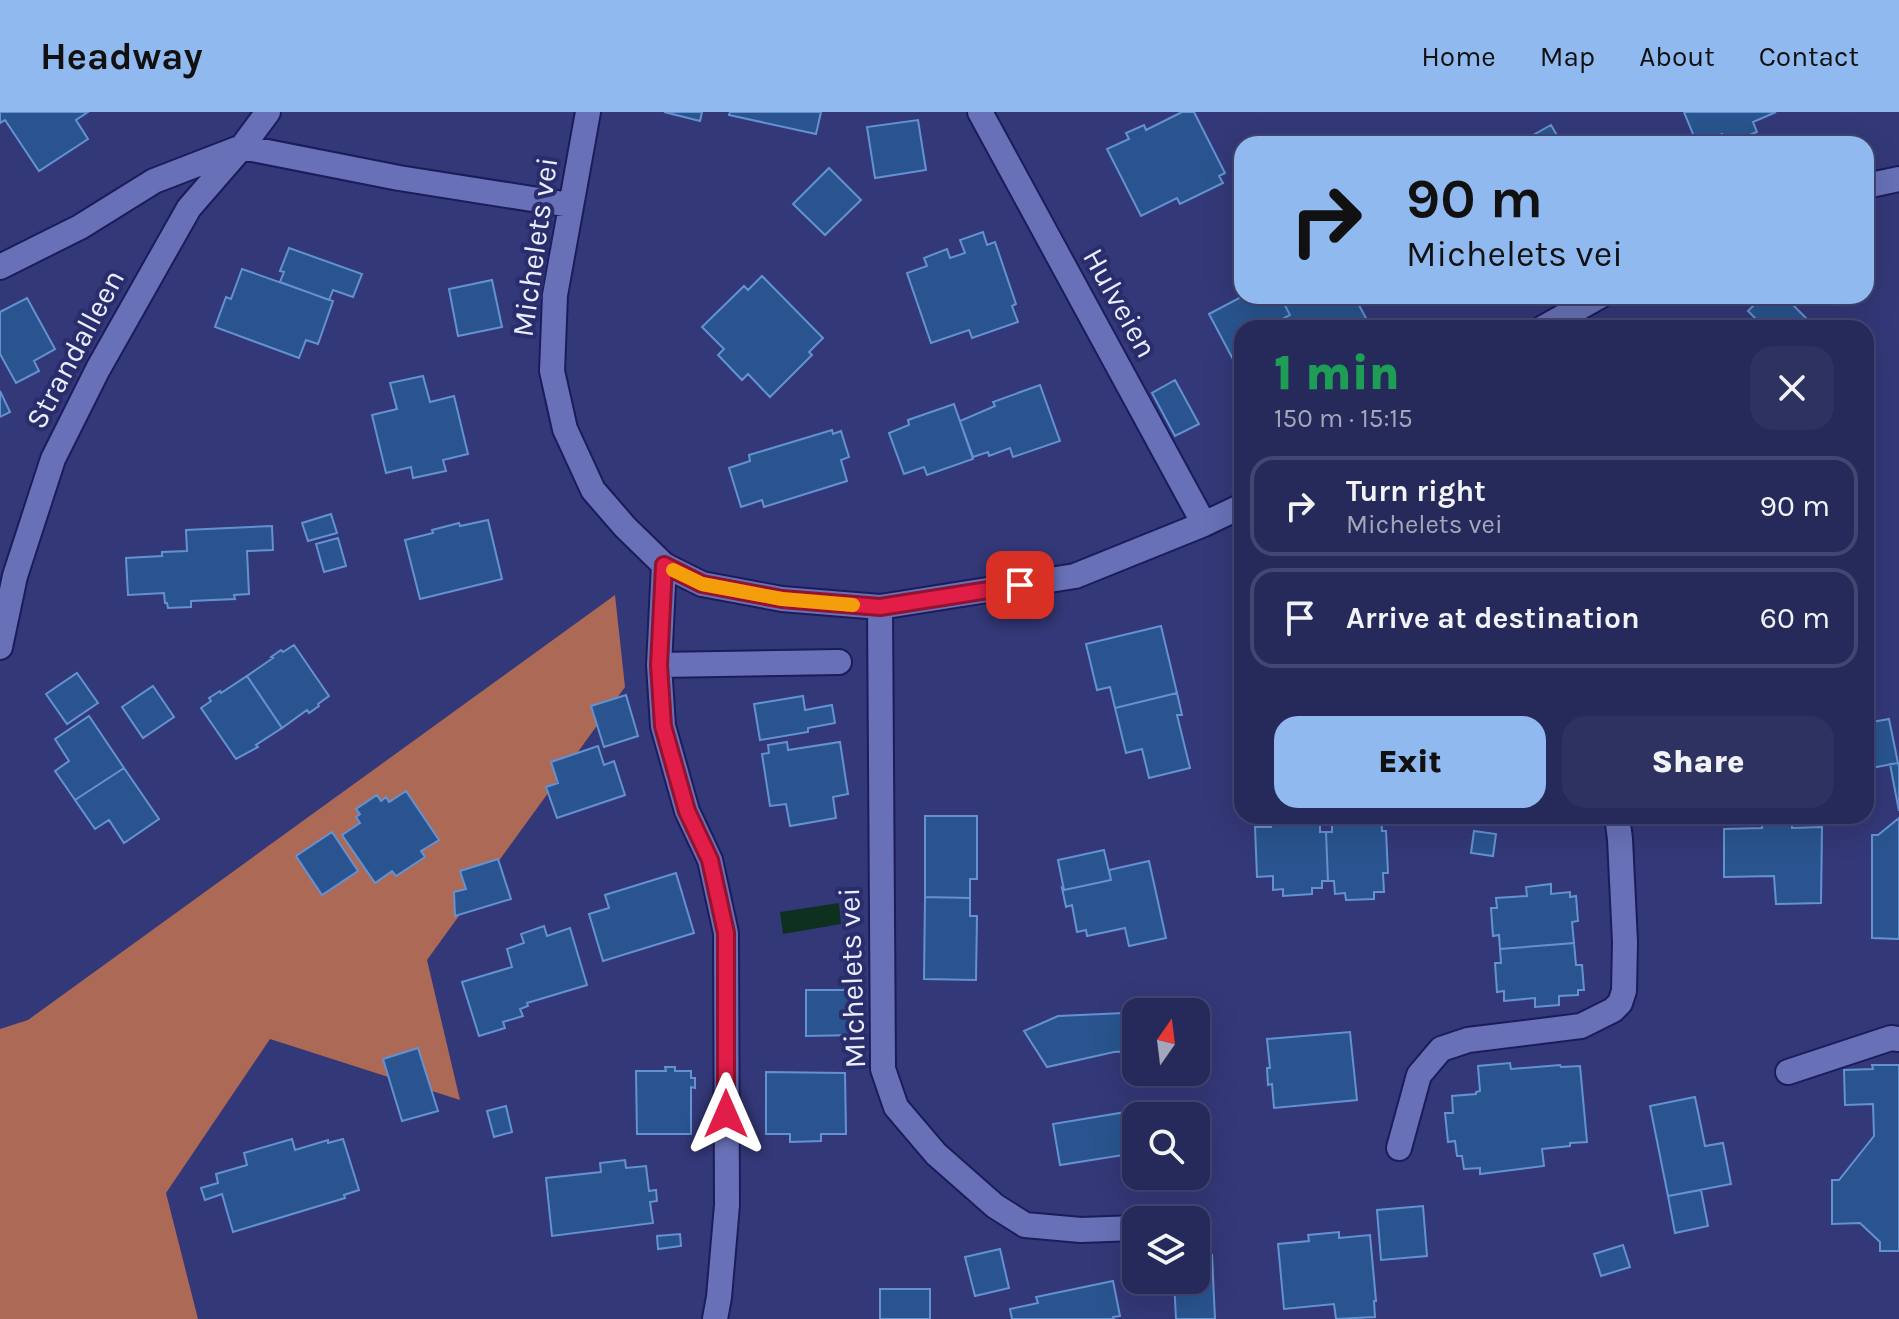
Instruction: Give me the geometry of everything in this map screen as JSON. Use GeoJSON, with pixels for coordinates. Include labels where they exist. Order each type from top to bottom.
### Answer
{"type":"FeatureCollection","features":[{"type":"Feature","properties":{"kind":"street","name":"Strandalleen"},"geometry":{"type":"LineString","coordinates":[[0,647],[15,576],[53,459],[98,369],[189,208],[268,112]]}},
{"type":"Feature","properties":{"kind":"street","name":"Michelets vei"},"geometry":{"type":"LineString","coordinates":[[588,112],[555,295],[552,371],[565,429],[593,490],[664,565],[702,584],[782,599],[880,607],[1075,576],[1234,510]]}},
{"type":"Feature","properties":{"kind":"street","name":"Hulveien"},"geometry":{"type":"LineString","coordinates":[[980,112],[1204,524]]}},
{"type":"Feature","properties":{"kind":"street"},"geometry":{"type":"LineString","coordinates":[[0,267],[80,227],[154,181],[242,147],[399,178],[570,205]]}},
{"type":"Feature","properties":{"kind":"street"},"geometry":{"type":"LineString","coordinates":[[1874,184],[1899,179]]}},
{"type":"Feature","properties":{"kind":"street"},"geometry":{"type":"LineString","coordinates":[[664,565],[659,665],[663,726],[687,811],[710,860],[726,933],[727,1205],[717,1308]]}},
{"type":"Feature","properties":{"kind":"street","name":"Michelets vei"},"geometry":{"type":"LineString","coordinates":[[880,607],[883,1069],[896,1107],[936,1154],[995,1206],[1025,1225],[1081,1230],[1122,1229]]}},
{"type":"Feature","properties":{"kind":"street"},"geometry":{"type":"LineString","coordinates":[[659,665],[839,662]]}},
{"type":"Feature","properties":{"kind":"street"},"geometry":{"type":"LineString","coordinates":[[1399,1148],[1419,1075],[1441,1049],[1468,1040],[1581,1026],[1613,1010],[1620,1003],[1624,991],[1625,942],[1618,824]]}},
{"type":"Feature","properties":{"kind":"street"},"geometry":{"type":"LineString","coordinates":[[1788,1072],[1891,1038],[1899,1039]]}},
{"type":"Feature","properties":{"kind":"shaded area"},"geometry":{"type":"Polygon","coordinates":[[[615,595],[625,687],[427,960],[460,1100],[270,1039],[166,1193],[198,1319],[0,1319],[0,1029],[28,1020],[615,595]]]}},
{"type":"Feature","properties":{"kind":"shaded area"},"geometry":{"type":"Polygon","coordinates":[[[839,903],[841,924],[783,934],[780,912],[839,903]]]}},
{"type":"Feature","properties":{"kind":"building"},"geometry":{"type":"Polygon","coordinates":[[[0,112],[88,112],[76,120],[88,139],[39,171],[5,120],[0,123],[0,112]]]}},
{"type":"Feature","properties":{"kind":"building"},"geometry":{"type":"Polygon","coordinates":[[[664,112],[702,112],[700,121],[664,112]]]}},
{"type":"Feature","properties":{"kind":"building"},"geometry":{"type":"Polygon","coordinates":[[[730,112],[821,112],[816,134],[729,115],[730,112]]]}},
{"type":"Feature","properties":{"kind":"building"},"geometry":{"type":"Polygon","coordinates":[[[1182,112],[1194,112],[1225,173],[1219,176],[1223,183],[1180,204],[1177,198],[1141,216],[1107,149],[1129,139],[1126,133],[1144,125],[1146,130],[1182,112]]]}},
{"type":"Feature","properties":{"kind":"building"},"geometry":{"type":"Polygon","coordinates":[[[1684,112],[1776,112],[1753,122],[1757,132],[1747,136],[1694,136],[1684,112]]]}},
{"type":"Feature","properties":{"kind":"building"},"geometry":{"type":"Polygon","coordinates":[[[918,120],[926,170],[875,178],[867,127],[918,120]]]}},
{"type":"Feature","properties":{"kind":"building"},"geometry":{"type":"Polygon","coordinates":[[[1551,125],[1557,136],[1531,136],[1551,125]]]}},
{"type":"Feature","properties":{"kind":"building"},"geometry":{"type":"Polygon","coordinates":[[[829,168],[861,200],[825,235],[793,204],[829,168]]]}},
{"type":"Feature","properties":{"kind":"building"},"geometry":{"type":"Polygon","coordinates":[[[983,232],[987,245],[995,242],[1016,304],[1012,306],[1018,322],[972,338],[969,330],[931,343],[907,273],[927,266],[924,258],[947,249],[950,258],[965,253],[960,240],[983,232]]]}},
{"type":"Feature","properties":{"kind":"building"},"geometry":{"type":"Polygon","coordinates":[[[289,248],[362,274],[353,297],[333,290],[329,300],[280,282],[284,272],[280,271],[289,248]]]}},
{"type":"Feature","properties":{"kind":"building"},"geometry":{"type":"Polygon","coordinates":[[[242,269],[333,301],[318,344],[306,340],[299,358],[215,327],[226,297],[231,299],[242,269]]]}},
{"type":"Feature","properties":{"kind":"building"},"geometry":{"type":"Polygon","coordinates":[[[762,276],[823,338],[809,352],[812,355],[770,397],[748,374],[742,380],[718,355],[724,349],[702,327],[744,286],[748,290],[762,276]]]}},
{"type":"Feature","properties":{"kind":"building"},"geometry":{"type":"Polygon","coordinates":[[[492,280],[502,327],[458,336],[449,289],[492,280]]]}},
{"type":"Feature","properties":{"kind":"building"},"geometry":{"type":"Polygon","coordinates":[[[27,298],[55,349],[34,361],[39,371],[16,383],[0,354],[0,312],[27,298]]]}},
{"type":"Feature","properties":{"kind":"building"},"geometry":{"type":"Polygon","coordinates":[[[1234,301],[1234,304],[1284,304],[1290,315],[1285,320],[1234,320],[1234,361],[1209,314],[1234,301]]]}},
{"type":"Feature","properties":{"kind":"building"},"geometry":{"type":"Polygon","coordinates":[[[1284,304],[1358,304],[1366,318],[1285,320],[1290,315],[1284,304]]]}},
{"type":"Feature","properties":{"kind":"building"},"geometry":{"type":"Polygon","coordinates":[[[1755,304],[1792,304],[1808,320],[1757,320],[1748,311],[1755,304]]]}},
{"type":"Feature","properties":{"kind":"building"},"geometry":{"type":"Polygon","coordinates":[[[423,376],[430,402],[454,396],[468,454],[443,460],[446,471],[413,478],[411,467],[386,473],[372,415],[397,409],[390,383],[423,376]]]}},
{"type":"Feature","properties":{"kind":"building"},"geometry":{"type":"Polygon","coordinates":[[[1175,380],[1199,424],[1175,436],[1152,393],[1175,380]]]}},
{"type":"Feature","properties":{"kind":"building"},"geometry":{"type":"Polygon","coordinates":[[[1040,385],[1060,441],[1013,457],[1010,448],[989,456],[988,452],[973,457],[960,421],[995,406],[993,402],[1040,385]]]}},
{"type":"Feature","properties":{"kind":"building"},"geometry":{"type":"Polygon","coordinates":[[[0,391],[10,412],[0,417],[0,391]]]}},
{"type":"Feature","properties":{"kind":"building"},"geometry":{"type":"Polygon","coordinates":[[[954,404],[973,459],[927,475],[924,467],[904,474],[889,433],[909,425],[908,420],[954,404]]]}},
{"type":"Feature","properties":{"kind":"building"},"geometry":{"type":"Polygon","coordinates":[[[832,430],[833,434],[841,431],[849,457],[841,460],[847,481],[764,507],[762,500],[741,507],[729,468],[750,461],[749,455],[832,430]]]}},
{"type":"Feature","properties":{"kind":"building"},"geometry":{"type":"Polygon","coordinates":[[[331,514],[337,533],[308,541],[302,523],[331,514]]]}},
{"type":"Feature","properties":{"kind":"building"},"geometry":{"type":"Polygon","coordinates":[[[488,520],[502,579],[420,599],[405,540],[459,523],[460,526],[488,520]]]}},
{"type":"Feature","properties":{"kind":"building"},"geometry":{"type":"Polygon","coordinates":[[[272,526],[273,550],[247,551],[249,594],[234,595],[235,599],[191,601],[191,607],[168,608],[164,593],[128,595],[126,558],[187,551],[186,530],[272,526]]]}},
{"type":"Feature","properties":{"kind":"building"},"geometry":{"type":"Polygon","coordinates":[[[338,538],[346,566],[324,572],[316,544],[338,538]]]}},
{"type":"Feature","properties":{"kind":"building"},"geometry":{"type":"Polygon","coordinates":[[[1161,626],[1177,693],[1115,708],[1110,687],[1097,690],[1086,644],[1161,626]]]}},
{"type":"Feature","properties":{"kind":"building"},"geometry":{"type":"Polygon","coordinates":[[[294,645],[329,696],[309,713],[307,710],[282,728],[247,676],[281,650],[283,652],[294,645]]]}},
{"type":"Feature","properties":{"kind":"building"},"geometry":{"type":"Polygon","coordinates":[[[77,673],[98,703],[67,724],[46,694],[77,673]]]}},
{"type":"Feature","properties":{"kind":"building"},"geometry":{"type":"Polygon","coordinates":[[[247,676],[282,728],[236,759],[201,708],[211,701],[209,698],[247,676]]]}},
{"type":"Feature","properties":{"kind":"building"},"geometry":{"type":"Polygon","coordinates":[[[153,686],[174,717],[143,738],[122,707],[153,686]]]}},
{"type":"Feature","properties":{"kind":"building"},"geometry":{"type":"Polygon","coordinates":[[[1177,693],[1182,715],[1177,715],[1190,768],[1149,778],[1142,749],[1126,753],[1115,708],[1177,693]]]}},
{"type":"Feature","properties":{"kind":"building"},"geometry":{"type":"Polygon","coordinates":[[[626,695],[638,736],[604,747],[591,706],[626,695]]]}},
{"type":"Feature","properties":{"kind":"building"},"geometry":{"type":"Polygon","coordinates":[[[803,696],[805,710],[832,705],[835,723],[808,728],[808,732],[760,740],[754,704],[803,696]]]}},
{"type":"Feature","properties":{"kind":"building"},"geometry":{"type":"Polygon","coordinates":[[[89,716],[124,768],[75,800],[55,771],[69,761],[55,739],[89,716]]]}},
{"type":"Feature","properties":{"kind":"building"},"geometry":{"type":"Polygon","coordinates":[[[1889,719],[1898,763],[1874,768],[1874,722],[1889,719]]]}},
{"type":"Feature","properties":{"kind":"building"},"geometry":{"type":"Polygon","coordinates":[[[787,742],[788,750],[840,742],[848,794],[833,797],[836,818],[790,826],[786,804],[770,806],[762,754],[769,753],[768,745],[787,742]]]}},
{"type":"Feature","properties":{"kind":"building"},"geometry":{"type":"Polygon","coordinates":[[[598,746],[604,765],[614,761],[625,795],[557,818],[546,787],[558,783],[551,762],[598,746]]]}},
{"type":"Feature","properties":{"kind":"building"},"geometry":{"type":"Polygon","coordinates":[[[1898,763],[1899,767],[1899,811],[1890,764],[1898,763]]]}},
{"type":"Feature","properties":{"kind":"building"},"geometry":{"type":"Polygon","coordinates":[[[124,768],[159,819],[124,843],[109,820],[95,829],[75,800],[124,768]]]}},
{"type":"Feature","properties":{"kind":"building"},"geometry":{"type":"Polygon","coordinates":[[[406,791],[439,840],[421,851],[425,857],[396,876],[392,871],[375,883],[342,835],[360,823],[356,817],[360,814],[356,809],[377,795],[381,801],[386,797],[389,802],[406,791]]]}},
{"type":"Feature","properties":{"kind":"building"},"geometry":{"type":"Polygon","coordinates":[[[925,816],[977,816],[977,879],[970,879],[970,898],[925,897],[925,816]]]}},
{"type":"Feature","properties":{"kind":"building"},"geometry":{"type":"Polygon","coordinates":[[[1899,818],[1899,939],[1872,938],[1872,835],[1878,835],[1899,818]]]}},
{"type":"Feature","properties":{"kind":"building"},"geometry":{"type":"Polygon","coordinates":[[[1271,824],[1320,824],[1320,832],[1326,832],[1328,881],[1322,881],[1322,888],[1312,888],[1312,894],[1283,896],[1283,889],[1273,890],[1273,876],[1257,877],[1255,827],[1271,827],[1271,824]]]}},
{"type":"Feature","properties":{"kind":"building"},"geometry":{"type":"Polygon","coordinates":[[[1332,824],[1382,824],[1382,831],[1386,831],[1388,873],[1383,873],[1384,892],[1374,892],[1374,899],[1346,900],[1345,893],[1335,894],[1334,881],[1328,881],[1326,832],[1332,832],[1332,824]]]}},
{"type":"Feature","properties":{"kind":"building"},"geometry":{"type":"Polygon","coordinates":[[[1762,824],[1792,824],[1792,828],[1822,827],[1821,903],[1776,904],[1774,876],[1724,877],[1724,829],[1762,828],[1762,824]]]}},
{"type":"Feature","properties":{"kind":"building"},"geometry":{"type":"Polygon","coordinates":[[[1474,831],[1496,834],[1493,856],[1471,853],[1474,831]]]}},
{"type":"Feature","properties":{"kind":"building"},"geometry":{"type":"Polygon","coordinates":[[[332,832],[358,871],[322,895],[296,856],[332,832]]]}},
{"type":"Feature","properties":{"kind":"building"},"geometry":{"type":"Polygon","coordinates":[[[1104,850],[1111,880],[1064,890],[1058,860],[1104,850]]]}},
{"type":"Feature","properties":{"kind":"building"},"geometry":{"type":"Polygon","coordinates":[[[498,859],[511,899],[455,916],[454,892],[466,889],[460,871],[498,859]]]}},
{"type":"Feature","properties":{"kind":"building"},"geometry":{"type":"Polygon","coordinates":[[[1149,861],[1166,938],[1129,946],[1125,928],[1087,936],[1086,930],[1077,932],[1072,905],[1066,907],[1062,888],[1111,880],[1109,870],[1149,861]]]}},
{"type":"Feature","properties":{"kind":"building"},"geometry":{"type":"Polygon","coordinates":[[[676,873],[694,933],[603,961],[589,914],[609,908],[605,895],[676,873]]]}},
{"type":"Feature","properties":{"kind":"building"},"geometry":{"type":"Polygon","coordinates":[[[1551,884],[1551,894],[1570,892],[1570,897],[1576,896],[1578,921],[1572,922],[1574,943],[1500,949],[1499,935],[1493,936],[1491,908],[1497,908],[1496,898],[1527,896],[1526,887],[1551,884]]]}},
{"type":"Feature","properties":{"kind":"building"},"geometry":{"type":"Polygon","coordinates":[[[925,897],[970,898],[970,916],[977,916],[976,980],[924,979],[925,897]]]}},
{"type":"Feature","properties":{"kind":"building"},"geometry":{"type":"Polygon","coordinates":[[[544,926],[547,936],[570,928],[587,985],[527,1003],[528,1006],[520,1009],[523,1016],[503,1022],[505,1028],[479,1036],[462,982],[512,967],[507,949],[524,943],[521,934],[544,926]]]}},
{"type":"Feature","properties":{"kind":"building"},"geometry":{"type":"Polygon","coordinates":[[[1574,943],[1576,965],[1582,965],[1584,990],[1578,990],[1578,995],[1559,996],[1559,1005],[1535,1007],[1535,998],[1504,1001],[1504,991],[1497,992],[1495,963],[1501,963],[1500,949],[1574,943]]]}},
{"type":"Feature","properties":{"kind":"building"},"geometry":{"type":"Polygon","coordinates":[[[806,990],[858,990],[858,1035],[806,1036],[806,990]]]}},
{"type":"Feature","properties":{"kind":"building"},"geometry":{"type":"Polygon","coordinates":[[[1122,1013],[1122,1052],[1047,1067],[1024,1031],[1058,1016],[1122,1013]]]}},
{"type":"Feature","properties":{"kind":"building"},"geometry":{"type":"Polygon","coordinates":[[[1350,1032],[1357,1100],[1274,1108],[1272,1084],[1268,1085],[1267,1039],[1350,1032]]]}},
{"type":"Feature","properties":{"kind":"building"},"geometry":{"type":"Polygon","coordinates":[[[418,1048],[438,1111],[402,1121],[383,1059],[418,1048]]]}},
{"type":"Feature","properties":{"kind":"building"},"geometry":{"type":"Polygon","coordinates":[[[1510,1063],[1511,1069],[1580,1066],[1587,1142],[1542,1149],[1544,1166],[1480,1174],[1480,1168],[1464,1169],[1462,1156],[1457,1156],[1455,1141],[1448,1142],[1445,1113],[1453,1113],[1452,1096],[1480,1091],[1478,1066],[1510,1063]]]}},
{"type":"Feature","properties":{"kind":"building"},"geometry":{"type":"Polygon","coordinates":[[[1872,1065],[1899,1065],[1899,1251],[1880,1251],[1880,1242],[1860,1223],[1832,1224],[1832,1180],[1839,1180],[1874,1136],[1873,1104],[1845,1105],[1844,1070],[1873,1069],[1872,1065]]]}},
{"type":"Feature","properties":{"kind":"building"},"geometry":{"type":"Polygon","coordinates":[[[665,1067],[675,1067],[675,1071],[691,1071],[691,1078],[695,1078],[695,1088],[691,1087],[691,1134],[637,1134],[636,1071],[666,1071],[665,1067]]]}},
{"type":"Feature","properties":{"kind":"building"},"geometry":{"type":"Polygon","coordinates":[[[766,1072],[845,1073],[846,1134],[821,1134],[821,1141],[790,1142],[790,1134],[766,1134],[766,1072]]]}},
{"type":"Feature","properties":{"kind":"building"},"geometry":{"type":"Polygon","coordinates":[[[1695,1097],[1705,1146],[1723,1143],[1731,1184],[1668,1196],[1650,1106],[1695,1097]]]}},
{"type":"Feature","properties":{"kind":"building"},"geometry":{"type":"Polygon","coordinates":[[[506,1106],[512,1132],[494,1137],[487,1111],[506,1106]]]}},
{"type":"Feature","properties":{"kind":"building"},"geometry":{"type":"Polygon","coordinates":[[[1122,1113],[1122,1155],[1060,1165],[1053,1124],[1122,1113]]]}},
{"type":"Feature","properties":{"kind":"building"},"geometry":{"type":"Polygon","coordinates":[[[292,1139],[295,1150],[343,1139],[359,1190],[344,1195],[345,1198],[233,1232],[222,1194],[205,1200],[201,1188],[218,1183],[216,1174],[247,1165],[244,1153],[292,1139]]]}},
{"type":"Feature","properties":{"kind":"building"},"geometry":{"type":"Polygon","coordinates":[[[625,1160],[626,1168],[646,1166],[649,1191],[656,1190],[657,1201],[650,1202],[653,1223],[552,1236],[546,1178],[601,1172],[600,1163],[625,1160]]]}},
{"type":"Feature","properties":{"kind":"building"},"geometry":{"type":"Polygon","coordinates":[[[1701,1190],[1708,1226],[1675,1233],[1668,1196],[1701,1190]]]}},
{"type":"Feature","properties":{"kind":"building"},"geometry":{"type":"Polygon","coordinates":[[[1423,1206],[1427,1256],[1381,1260],[1377,1210],[1423,1206]]]}},
{"type":"Feature","properties":{"kind":"building"},"geometry":{"type":"Polygon","coordinates":[[[1339,1232],[1339,1238],[1370,1235],[1375,1317],[1336,1319],[1334,1304],[1284,1309],[1278,1244],[1309,1241],[1308,1235],[1339,1232]]]}},
{"type":"Feature","properties":{"kind":"building"},"geometry":{"type":"Polygon","coordinates":[[[680,1234],[681,1246],[658,1249],[657,1236],[680,1234]]]}},
{"type":"Feature","properties":{"kind":"building"},"geometry":{"type":"Polygon","coordinates":[[[1623,1245],[1630,1267],[1601,1276],[1594,1254],[1623,1245]]]}},
{"type":"Feature","properties":{"kind":"building"},"geometry":{"type":"Polygon","coordinates":[[[1000,1249],[1009,1288],[975,1296],[965,1257],[1000,1249]]]}},
{"type":"Feature","properties":{"kind":"building"},"geometry":{"type":"Polygon","coordinates":[[[1212,1255],[1215,1319],[1176,1319],[1175,1294],[1210,1294],[1212,1255]]]}},
{"type":"Feature","properties":{"kind":"building"},"geometry":{"type":"Polygon","coordinates":[[[1113,1281],[1120,1316],[1114,1319],[1012,1319],[1010,1309],[1038,1303],[1036,1297],[1113,1281]]]}},
{"type":"Feature","properties":{"kind":"building"},"geometry":{"type":"Polygon","coordinates":[[[880,1289],[930,1289],[930,1319],[880,1319],[880,1289]]]}},
{"type":"Feature","properties":{"kind":"slow traffic"},"geometry":{"type":"LineString","coordinates":[[673,570],[702,584],[782,599],[853,605]]}},
{"type":"Feature","properties":{"kind":"route"},"geometry":{"type":"LineString","coordinates":[[726,1114],[726,933],[710,860],[687,811],[663,726],[659,665],[664,565],[702,584],[782,599],[880,607],[1020,585]]}}]}
